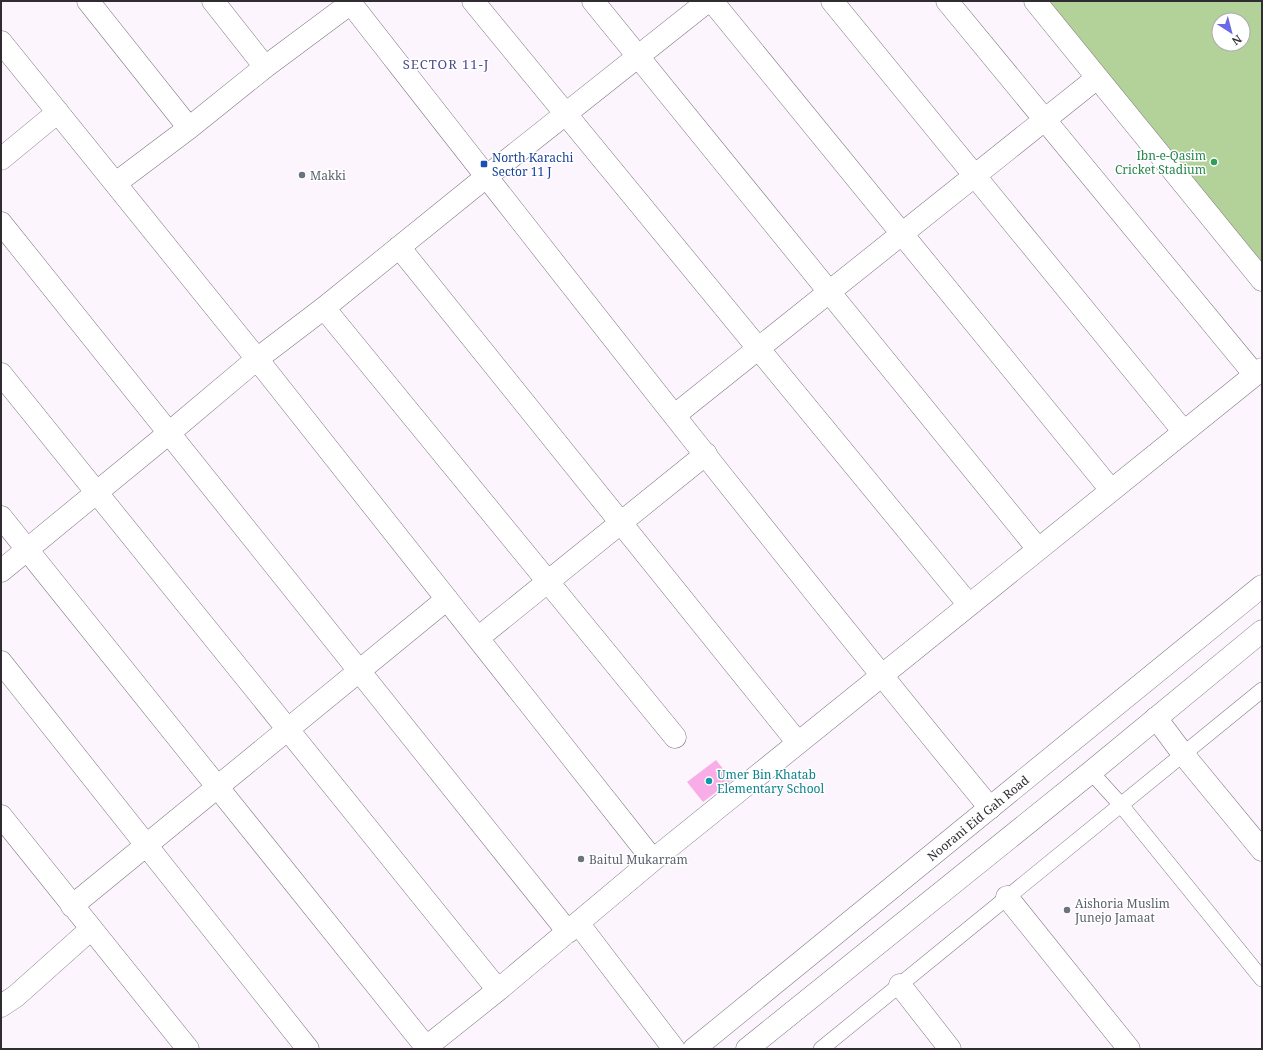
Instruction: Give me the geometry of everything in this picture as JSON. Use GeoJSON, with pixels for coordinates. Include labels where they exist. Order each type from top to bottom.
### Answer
{"type":"FeatureCollection","features":[{"type":"Feature","properties":{"kind":"street"},"geometry":{"type":"LineString","coordinates":[[88,1],[189,128]]}},
{"type":"Feature","properties":{"kind":"street"},"geometry":{"type":"LineString","coordinates":[[213,1],[265,67]]}},
{"type":"Feature","properties":{"kind":"street"},"geometry":{"type":"LineString","coordinates":[[473,1],[968,605]]}},
{"type":"Feature","properties":{"kind":"street"},"geometry":{"type":"LineString","coordinates":[[593,1],[1038,549]]}},
{"type":"Feature","properties":{"kind":"street"},"geometry":{"type":"LineString","coordinates":[[1,571],[257,359],[324,308],[708,1]]}},
{"type":"Feature","properties":{"kind":"street"},"geometry":{"type":"LineString","coordinates":[[712,1],[1111,490]]}},
{"type":"Feature","properties":{"kind":"street"},"geometry":{"type":"LineString","coordinates":[[832,1],[1184,432]]}},
{"type":"Feature","properties":{"kind":"street"},"geometry":{"type":"LineString","coordinates":[[1,518],[425,1048],[498,990],[653,860],[1259,372],[1045,120],[947,1]]}},
{"type":"Feature","properties":{"kind":"street"},"geometry":{"type":"LineString","coordinates":[[1035,1],[1262,280]]}},
{"type":"Feature","properties":{"kind":"street"},"geometry":{"type":"LineString","coordinates":[[116,183],[350,2],[486,177],[881,676],[990,808]]}},
{"type":"Feature","properties":{"kind":"street"},"geometry":{"type":"LineString","coordinates":[[1,42],[257,359],[653,860]]}},
{"type":"Feature","properties":{"kind":"street"},"geometry":{"type":"LineString","coordinates":[[675,415],[1097,78]]}},
{"type":"Feature","properties":{"kind":"street"},"geometry":{"type":"LineString","coordinates":[[1,159],[58,112]]}},
{"type":"Feature","properties":{"kind":"street"},"geometry":{"type":"LineString","coordinates":[[1,223],[359,671],[674,1049]]}},
{"type":"Feature","properties":{"kind":"street"},"geometry":{"type":"LineString","coordinates":[[399,247],[798,743]]}},
{"type":"Feature","properties":{"kind":"street"},"geometry":{"type":"LineString","coordinates":[[324,308],[675,737]]}},
{"type":"Feature","properties":{"kind":"street"},"geometry":{"type":"LineString","coordinates":[[1,374],[498,990]]}},
{"type":"Feature","properties":{"kind":"street"},"geometry":{"type":"LineString","coordinates":[[478,638],[706,454]]}},
{"type":"Feature","properties":{"kind":"street","name":"Noorani Eid Gah Road"},"geometry":{"type":"LineString","coordinates":[[694,1049],[1262,586]]}},
{"type":"Feature","properties":{"kind":"street"},"geometry":{"type":"LineString","coordinates":[[72,906],[447,599]]}},
{"type":"Feature","properties":{"kind":"street"},"geometry":{"type":"LineString","coordinates":[[747,1049],[1091,772],[1262,631]]}},
{"type":"Feature","properties":{"kind":"street"},"geometry":{"type":"LineString","coordinates":[[1,662],[308,1049]]}},
{"type":"Feature","properties":{"kind":"street"},"geometry":{"type":"LineString","coordinates":[[1156,718],[1183,754],[1262,850]]}},
{"type":"Feature","properties":{"kind":"street"},"geometry":{"type":"LineString","coordinates":[[1,816],[188,1049]]}},
{"type":"Feature","properties":{"kind":"street"},"geometry":{"type":"LineString","coordinates":[[1007,898],[1129,1049]]}},
{"type":"Feature","properties":{"kind":"street"},"geometry":{"type":"LineString","coordinates":[[1,1006],[16,996],[91,929]]}},
{"type":"Feature","properties":{"kind":"street"},"geometry":{"type":"LineString","coordinates":[[900,985],[950,1049]]}},
{"type":"Feature","properties":{"kind":"lane"},"geometry":{"type":"LineString","coordinates":[[821,1049],[1262,690]]}},
{"type":"Feature","properties":{"kind":"lane"},"geometry":{"type":"LineString","coordinates":[[1091,772],[1121,805],[1262,979]]}},
{"type":"Feature","properties":{"kind":"green space","name":"Ibn-e-Qasim Cricket Stadium"},"geometry":{"type":"Polygon","coordinates":[[[1035,1],[1262,1],[1262,280],[1035,1]]]}},
{"type":"Feature","properties":{"kind":"building","name":"Umer Bin Khatab Elementary School"},"geometry":{"type":"Polygon","coordinates":[[[716,760],[732,780],[703,802],[687,782],[716,760]]]}},
{"type":"Feature","properties":{"kind":"place","name":"Ibn-e-Qasim Cricket Stadium"},"geometry":{"type":"Point","coordinates":[1214,162]}},
{"type":"Feature","properties":{"kind":"place","name":"North Karachi Sector 11 J"},"geometry":{"type":"Point","coordinates":[484,164]}},
{"type":"Feature","properties":{"kind":"place","name":"Makki"},"geometry":{"type":"Point","coordinates":[302,175]}},
{"type":"Feature","properties":{"kind":"place","name":"Umer Bin Khatab Elementary School"},"geometry":{"type":"Point","coordinates":[709,781]}},
{"type":"Feature","properties":{"kind":"place","name":"Baitul Mukarram"},"geometry":{"type":"Point","coordinates":[581,859]}},
{"type":"Feature","properties":{"kind":"place","name":"Aishoria Muslim Junejo Jamaat"},"geometry":{"type":"Point","coordinates":[1067,910]}},
{"type":"Feature","properties":{"kind":"district","name":"SECTOR 11-J"},"geometry":{"type":"Point","coordinates":[446,64]}}]}
